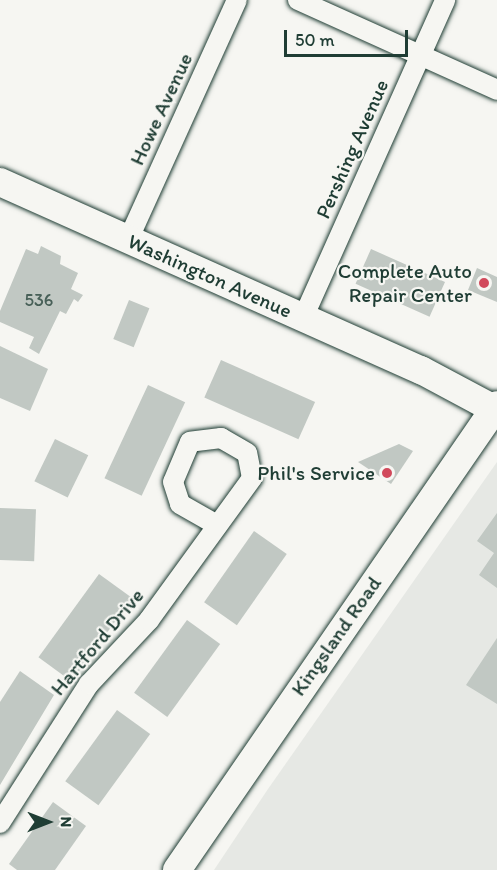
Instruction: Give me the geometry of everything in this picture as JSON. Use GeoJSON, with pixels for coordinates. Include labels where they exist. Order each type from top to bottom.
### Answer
{"type":"FeatureCollection","features":[{"type":"Feature","properties":{"kind":"street","name":"Howe Avenue"},"geometry":{"type":"LineString","coordinates":[[129,238],[237,0]]}},
{"type":"Feature","properties":{"kind":"street"},"geometry":{"type":"LineString","coordinates":[[298,0],[497,90]]}},
{"type":"Feature","properties":{"kind":"street","name":"Pershing Avenue"},"geometry":{"type":"LineString","coordinates":[[303,318],[445,0]]}},
{"type":"Feature","properties":{"kind":"street","name":"Washington Avenue"},"geometry":{"type":"LineString","coordinates":[[0,182],[421,370],[496,407]]}},
{"type":"Feature","properties":{"kind":"street","name":"Kingsland Road"},"geometry":{"type":"LineString","coordinates":[[177,870],[496,407]]}},
{"type":"Feature","properties":{"kind":"street"},"geometry":{"type":"LineString","coordinates":[[221,438],[247,453],[252,478],[217,525],[180,504],[173,482],[190,442],[221,438]]}},
{"type":"Feature","properties":{"kind":"street","name":"Hartford Drive"},"geometry":{"type":"LineString","coordinates":[[1,820],[89,684],[149,620],[217,525]]}},
{"type":"Feature","properties":{"kind":"shaded area"},"geometry":{"type":"Polygon","coordinates":[[[497,462],[497,870],[214,870],[268,789],[497,462]]]}},
{"type":"Feature","properties":{"kind":"building"},"geometry":{"type":"Polygon","coordinates":[[[41,246],[61,256],[60,264],[78,273],[71,289],[83,295],[78,302],[74,299],[66,314],[60,311],[39,354],[29,348],[34,337],[0,322],[0,311],[26,249],[38,254],[41,246]]]}},
{"type":"Feature","properties":{"kind":"building"},"geometry":{"type":"Polygon","coordinates":[[[371,249],[445,282],[430,317],[356,284],[371,249]]]}},
{"type":"Feature","properties":{"kind":"building","name":"Complete Auto Repair Center"},"geometry":{"type":"Polygon","coordinates":[[[477,268],[497,277],[497,302],[468,290],[477,268]]]}},
{"type":"Feature","properties":{"kind":"building"},"geometry":{"type":"Polygon","coordinates":[[[129,300],[149,308],[134,347],[113,339],[129,300]]]}},
{"type":"Feature","properties":{"kind":"building"},"geometry":{"type":"Polygon","coordinates":[[[0,346],[48,369],[30,411],[0,398],[0,346]]]}},
{"type":"Feature","properties":{"kind":"building"},"geometry":{"type":"Polygon","coordinates":[[[221,360],[315,402],[298,439],[204,397],[221,360]]]}},
{"type":"Feature","properties":{"kind":"building"},"geometry":{"type":"Polygon","coordinates":[[[148,385],[185,402],[142,496],[104,478],[148,385]]]}},
{"type":"Feature","properties":{"kind":"building"},"geometry":{"type":"Polygon","coordinates":[[[55,439],[88,455],[68,497],[34,481],[55,439]]]}},
{"type":"Feature","properties":{"kind":"building","name":"Phil's Service"},"geometry":{"type":"Polygon","coordinates":[[[399,444],[413,451],[391,484],[358,462],[399,444]]]}},
{"type":"Feature","properties":{"kind":"building"},"geometry":{"type":"Polygon","coordinates":[[[0,508],[36,509],[34,561],[0,560],[0,508]]]}},
{"type":"Feature","properties":{"kind":"building"},"geometry":{"type":"Polygon","coordinates":[[[497,513],[497,588],[479,575],[494,553],[477,541],[497,513]]]}},
{"type":"Feature","properties":{"kind":"building"},"geometry":{"type":"Polygon","coordinates":[[[254,531],[287,554],[237,625],[204,602],[254,531]]]}},
{"type":"Feature","properties":{"kind":"building"},"geometry":{"type":"Polygon","coordinates":[[[99,574],[132,598],[72,681],[38,657],[99,574]]]}},
{"type":"Feature","properties":{"kind":"building"},"geometry":{"type":"Polygon","coordinates":[[[187,620],[220,644],[167,717],[134,693],[187,620]]]}},
{"type":"Feature","properties":{"kind":"building"},"geometry":{"type":"Polygon","coordinates":[[[497,638],[497,704],[466,685],[497,638]]]}},
{"type":"Feature","properties":{"kind":"building"},"geometry":{"type":"Polygon","coordinates":[[[20,671],[54,695],[0,785],[0,702],[20,671]]]}},
{"type":"Feature","properties":{"kind":"building"},"geometry":{"type":"Polygon","coordinates":[[[117,710],[150,734],[98,805],[65,781],[117,710]]]}},
{"type":"Feature","properties":{"kind":"building"},"geometry":{"type":"Polygon","coordinates":[[[53,802],[86,826],[55,870],[17,870],[9,864],[53,802]]]}},
{"type":"Feature","properties":{"kind":"place","name":"Complete Auto Repair Center"},"geometry":{"type":"Point","coordinates":[484,283]}},
{"type":"Feature","properties":{"kind":"place","name":"Phil's Service"},"geometry":{"type":"Point","coordinates":[387,473]}}]}
